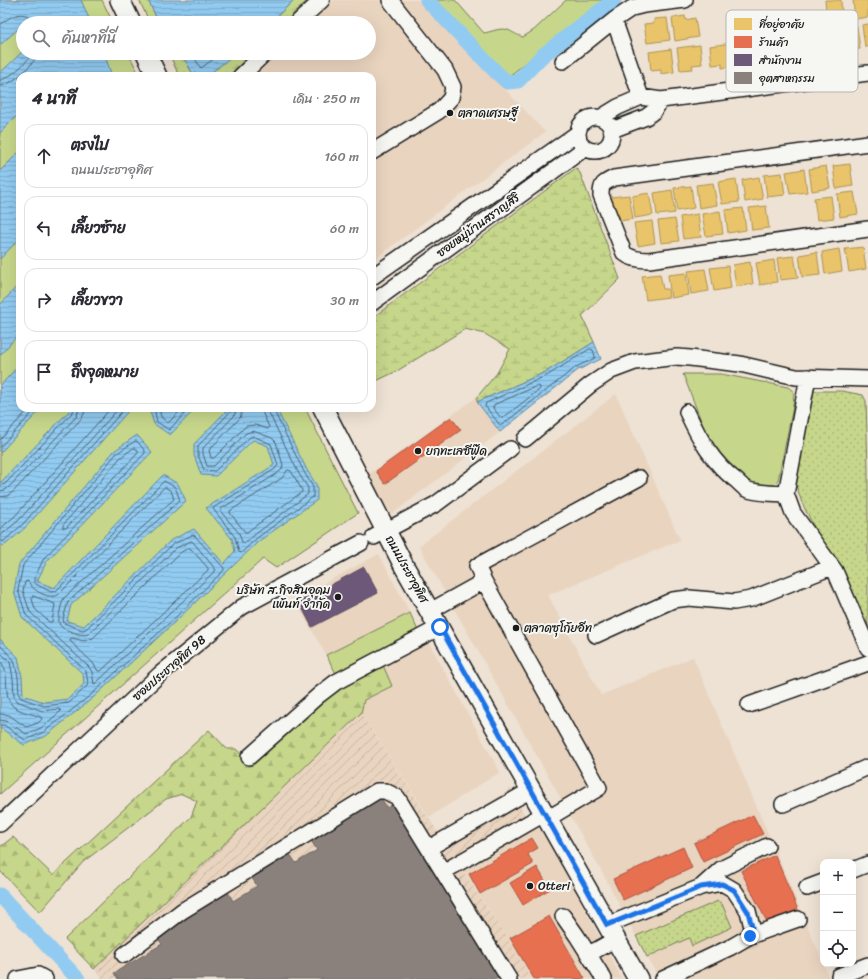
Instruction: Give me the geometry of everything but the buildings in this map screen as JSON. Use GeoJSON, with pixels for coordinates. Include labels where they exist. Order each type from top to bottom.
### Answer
{"type":"FeatureCollection","features":[{"type":"Feature","properties":{"kind":"main road"},"geometry":{"type":"LineString","coordinates":[[120,0],[128,16]]}},
{"type":"Feature","properties":{"kind":"main road"},"geometry":{"type":"LineString","coordinates":[[149,60],[155,72]]}},
{"type":"Feature","properties":{"kind":"main road","name":"ถนนประชาอุทิศ"},"geometry":{"type":"LineString","coordinates":[[325,412],[374,537],[404,566],[440,627],[638,979]]}},
{"type":"Feature","properties":{"kind":"street"},"geometry":{"type":"LineString","coordinates":[[305,16],[322,0]]}},
{"type":"Feature","properties":{"kind":"street"},"geometry":{"type":"LineString","coordinates":[[376,150],[439,111],[451,98],[453,87],[445,70],[390,0]]}},
{"type":"Feature","properties":{"kind":"street"},"geometry":{"type":"LineString","coordinates":[[563,61],[614,20],[632,8],[644,4],[685,0]]}},
{"type":"Feature","properties":{"kind":"street"},"geometry":{"type":"LineString","coordinates":[[614,20],[642,97],[661,100],[726,92]]}},
{"type":"Feature","properties":{"kind":"street"},"geometry":{"type":"LineString","coordinates":[[245,72],[258,60]]}},
{"type":"Feature","properties":{"kind":"street"},"geometry":{"type":"LineString","coordinates":[[858,74],[868,73]]}},
{"type":"Feature","properties":{"kind":"street","name":"ซอยหมู่บ้านสราญสิริ"},"geometry":{"type":"LineString","coordinates":[[376,274],[578,133],[582,123],[586,120],[591,118],[600,118],[618,107],[642,97]]}},
{"type":"Feature","properties":{"kind":"street"},"geometry":{"type":"LineString","coordinates":[[612,130],[646,117],[654,111],[661,100]]}},
{"type":"Feature","properties":{"kind":"street"},"geometry":{"type":"LineString","coordinates":[[578,133],[579,138],[585,148],[594,151],[604,148],[611,140],[612,130],[606,121],[600,118]]}},
{"type":"Feature","properties":{"kind":"street"},"geometry":{"type":"LineString","coordinates":[[868,143],[614,178],[604,183],[601,188],[601,195],[624,253],[628,257],[634,259],[649,260],[868,229]]}},
{"type":"Feature","properties":{"kind":"street","name":"ซอยหมู่บ้านสราญสิริ"},"geometry":{"type":"LineString","coordinates":[[376,300],[585,148]]}},
{"type":"Feature","properties":{"kind":"street"},"geometry":{"type":"LineString","coordinates":[[525,439],[590,385],[611,372],[635,362],[690,358],[740,364],[796,377],[868,379]]}},
{"type":"Feature","properties":{"kind":"street"},"geometry":{"type":"LineString","coordinates":[[808,377],[786,494],[793,512],[835,571],[868,648]]}},
{"type":"Feature","properties":{"kind":"street"},"geometry":{"type":"LineString","coordinates":[[687,412],[708,451],[725,473],[746,489],[765,493],[786,494]]}},
{"type":"Feature","properties":{"kind":"street","name":"ซอยประชาอุทิศ 98"},"geometry":{"type":"LineString","coordinates":[[0,824],[160,674],[242,607],[436,504],[510,449]]}},
{"type":"Feature","properties":{"kind":"street"},"geometry":{"type":"LineString","coordinates":[[443,872],[599,788],[477,566],[639,478]]}},
{"type":"Feature","properties":{"kind":"street"},"geometry":{"type":"LineString","coordinates":[[596,635],[674,600],[689,598],[734,602],[751,600],[832,567]]}},
{"type":"Feature","properties":{"kind":"street"},"geometry":{"type":"LineString","coordinates":[[430,611],[484,581]]}},
{"type":"Feature","properties":{"kind":"street"},"geometry":{"type":"LineString","coordinates":[[249,757],[319,695],[336,682],[440,627]]}},
{"type":"Feature","properties":{"kind":"street"},"geometry":{"type":"LineString","coordinates":[[749,705],[868,663]]}},
{"type":"Feature","properties":{"kind":"street"},"geometry":{"type":"LineString","coordinates":[[783,804],[868,768]]}},
{"type":"Feature","properties":{"kind":"street"},"geometry":{"type":"LineString","coordinates":[[429,848],[531,790]]}},
{"type":"Feature","properties":{"kind":"street"},"geometry":{"type":"LineString","coordinates":[[124,955],[182,911],[377,791],[385,791],[397,797],[509,979]]}},
{"type":"Feature","properties":{"kind":"street"},"geometry":{"type":"LineString","coordinates":[[589,954],[611,932],[701,887],[721,868],[767,846]]}},
{"type":"Feature","properties":{"kind":"street"},"geometry":{"type":"LineString","coordinates":[[856,869],[868,864]]}},
{"type":"Feature","properties":{"kind":"street"},"geometry":{"type":"LineString","coordinates":[[808,888],[820,883]]}},
{"type":"Feature","properties":{"kind":"street"},"geometry":{"type":"LineString","coordinates":[[701,887],[722,884],[734,890],[748,912],[752,927],[750,936]]}},
{"type":"Feature","properties":{"kind":"street"},"geometry":{"type":"LineString","coordinates":[[563,916],[604,979]]}},
{"type":"Feature","properties":{"kind":"street"},"geometry":{"type":"LineString","coordinates":[[663,979],[731,948],[750,936],[798,919]]}},
{"type":"Feature","properties":{"kind":"street"},"geometry":{"type":"LineString","coordinates":[[839,976],[868,965]]}},
{"type":"Feature","properties":{"kind":"street"},"geometry":{"type":"LineString","coordinates":[[18,979],[38,974],[45,979]]}},
{"type":"Feature","properties":{"kind":"shaded area","name":"ตลาดเศรษฐี"},"geometry":{"type":"Polygon","coordinates":[[[334,0],[422,0],[545,132],[376,258],[376,72],[258,72],[271,60],[376,60],[376,16],[317,16],[334,0]]]}},
{"type":"Feature","properties":{"kind":"shaded area","name":"ตลาดซุโก้ยอีท"},"geometry":{"type":"Polygon","coordinates":[[[616,394],[680,540],[548,595],[601,695],[693,657],[820,955],[820,967],[825,967],[830,979],[659,979],[602,872],[419,546],[616,394]]]}},
{"type":"Feature","properties":{"kind":"shaded area"},"geometry":{"type":"Polygon","coordinates":[[[477,397],[477,402],[500,432],[392,514],[373,487],[369,474],[477,397]]]}},
{"type":"Feature","properties":{"kind":"shaded area"},"geometry":{"type":"Polygon","coordinates":[[[379,554],[410,613],[326,655],[294,599],[379,554]]]}},
{"type":"Feature","properties":{"kind":"shaded area"},"geometry":{"type":"Polygon","coordinates":[[[427,639],[500,772],[429,817],[361,713],[364,700],[392,686],[382,663],[427,639]]]}},
{"type":"Feature","properties":{"kind":"shaded area"},"geometry":{"type":"Polygon","coordinates":[[[361,713],[439,834],[511,789],[532,829],[463,871],[509,941],[531,979],[103,979],[94,969],[361,713]]]}},
{"type":"Feature","properties":{"kind":"shaded area"},"geometry":{"type":"Polygon","coordinates":[[[532,829],[542,829],[622,979],[531,979],[509,941],[463,870],[532,829]]]}},
{"type":"Feature","properties":{"kind":"green space"},"geometry":{"type":"Polygon","coordinates":[[[0,0],[102,0],[110,16],[16,16],[16,60],[132,60],[138,72],[16,72],[16,412],[307,412],[358,513],[276,568],[263,559],[0,794],[0,0]]]}},
{"type":"Feature","properties":{"kind":"green space"},"geometry":{"type":"Polygon","coordinates":[[[139,0],[148,0],[156,16],[147,16],[139,0]]]}},
{"type":"Feature","properties":{"kind":"green space"},"geometry":{"type":"Polygon","coordinates":[[[294,0],[308,0],[291,16],[277,16],[294,0]]]}},
{"type":"Feature","properties":{"kind":"green space"},"geometry":{"type":"Polygon","coordinates":[[[436,0],[455,0],[484,33],[505,29],[523,37],[534,30],[566,0],[609,0],[509,76],[436,0]]]}},
{"type":"Feature","properties":{"kind":"green space"},"geometry":{"type":"Polygon","coordinates":[[[172,60],[185,60],[192,72],[177,72],[172,60]]]}},
{"type":"Feature","properties":{"kind":"green space"},"geometry":{"type":"Polygon","coordinates":[[[227,60],[245,60],[232,72],[212,72],[227,60]]]}},
{"type":"Feature","properties":{"kind":"green space"},"geometry":{"type":"Polygon","coordinates":[[[576,168],[580,173],[620,279],[582,316],[594,342],[546,372],[477,402],[477,397],[497,373],[510,349],[485,334],[465,329],[397,371],[376,381],[376,315],[576,168]]]}},
{"type":"Feature","properties":{"kind":"green space"},"geometry":{"type":"Polygon","coordinates":[[[683,374],[721,374],[788,387],[794,392],[793,407],[778,480],[773,485],[763,486],[747,481],[714,454],[683,374]]]}},
{"type":"Feature","properties":{"kind":"green space"},"geometry":{"type":"Polygon","coordinates":[[[814,391],[842,391],[863,395],[866,401],[868,468],[868,627],[843,570],[818,535],[802,503],[796,485],[811,399],[814,391]]]}},
{"type":"Feature","properties":{"kind":"green space"},"geometry":{"type":"Polygon","coordinates":[[[410,613],[419,633],[338,677],[326,655],[410,613]]]}},
{"type":"Feature","properties":{"kind":"green space"},"geometry":{"type":"Polygon","coordinates":[[[382,663],[392,686],[364,700],[361,713],[94,969],[65,939],[191,817],[197,801],[182,794],[166,799],[83,862],[40,912],[0,871],[0,847],[13,837],[53,875],[209,730],[227,749],[236,749],[252,765],[337,688],[382,663]]]}},
{"type":"Feature","properties":{"kind":"green space"},"geometry":{"type":"Polygon","coordinates":[[[718,901],[722,904],[732,927],[692,946],[689,938],[647,957],[636,936],[718,901]]]}},
{"type":"Feature","properties":{"kind":"water"},"geometry":{"type":"Polygon","coordinates":[[[0,0],[81,0],[88,16],[16,16],[16,31],[0,45],[0,0]]]}},
{"type":"Feature","properties":{"kind":"water"},"geometry":{"type":"Polygon","coordinates":[[[148,0],[294,0],[277,16],[156,16],[148,0]]]}},
{"type":"Feature","properties":{"kind":"water"},"geometry":{"type":"Polygon","coordinates":[[[16,58],[16,60],[106,60],[111,72],[16,72],[16,117],[0,133],[0,73],[16,58]]]}},
{"type":"Feature","properties":{"kind":"water"},"geometry":{"type":"Polygon","coordinates":[[[185,60],[227,60],[212,72],[192,72],[185,60]]]}},
{"type":"Feature","properties":{"kind":"water"},"geometry":{"type":"Polygon","coordinates":[[[16,155],[16,242],[0,259],[0,171],[16,155]]]}},
{"type":"Feature","properties":{"kind":"water"},"geometry":{"type":"Polygon","coordinates":[[[16,287],[16,337],[0,355],[0,305],[16,287]]]}},
{"type":"Feature","properties":{"kind":"water"},"geometry":{"type":"Polygon","coordinates":[[[594,342],[601,359],[578,370],[500,432],[477,402],[546,372],[594,342]]]}},
{"type":"Feature","properties":{"kind":"water"},"geometry":{"type":"Polygon","coordinates":[[[16,368],[16,412],[38,412],[0,453],[0,386],[16,368]]]}},
{"type":"Feature","properties":{"kind":"water"},"geometry":{"type":"Polygon","coordinates":[[[68,412],[127,412],[26,527],[4,546],[0,544],[0,483],[68,412]]]}},
{"type":"Feature","properties":{"kind":"water"},"geometry":{"type":"Polygon","coordinates":[[[150,412],[192,412],[170,435],[154,424],[150,412]]]}},
{"type":"Feature","properties":{"kind":"water"},"geometry":{"type":"Polygon","coordinates":[[[225,412],[278,412],[307,470],[317,486],[317,500],[259,541],[94,697],[46,736],[24,745],[0,729],[0,639],[18,657],[22,677],[23,695],[44,702],[68,699],[84,684],[83,674],[22,617],[14,591],[19,564],[114,451],[137,435],[152,452],[47,561],[37,581],[54,588],[163,475],[178,484],[186,501],[71,605],[67,621],[84,626],[171,540],[194,529],[224,564],[235,551],[232,539],[206,508],[274,465],[268,446],[253,440],[216,476],[201,475],[194,455],[194,444],[225,412]]]}},
{"type":"Feature","properties":{"kind":"waterway"},"geometry":{"type":"LineString","coordinates":[[427,0],[507,82],[518,81],[542,56],[614,0]]}},
{"type":"Feature","properties":{"kind":"waterway"},"geometry":{"type":"LineString","coordinates":[[0,895],[78,979]]}},
{"type":"Feature","properties":{"kind":"place","name":"ตลาดเศรษฐี"},"geometry":{"type":"Point","coordinates":[450,113]}},
{"type":"Feature","properties":{"kind":"place","name":"ยกทะเลซีฟู๊ด"},"geometry":{"type":"Point","coordinates":[418,451]}},
{"type":"Feature","properties":{"kind":"place","name":"บริษัท ส.กิจสินอุดม เพ้นท์ จำกัด"},"geometry":{"type":"Point","coordinates":[338,597]}},
{"type":"Feature","properties":{"kind":"place","name":"ตลาดซุโก้ยอีท"},"geometry":{"type":"Point","coordinates":[516,628]}},
{"type":"Feature","properties":{"kind":"place","name":"Otteri"},"geometry":{"type":"Point","coordinates":[530,886]}},
{"type":"Feature","properties":{"kind":"route"},"geometry":{"type":"LineString","coordinates":[[440,627],[607,925],[701,887],[722,884],[734,890],[748,912],[752,927],[750,936]]}}]}
